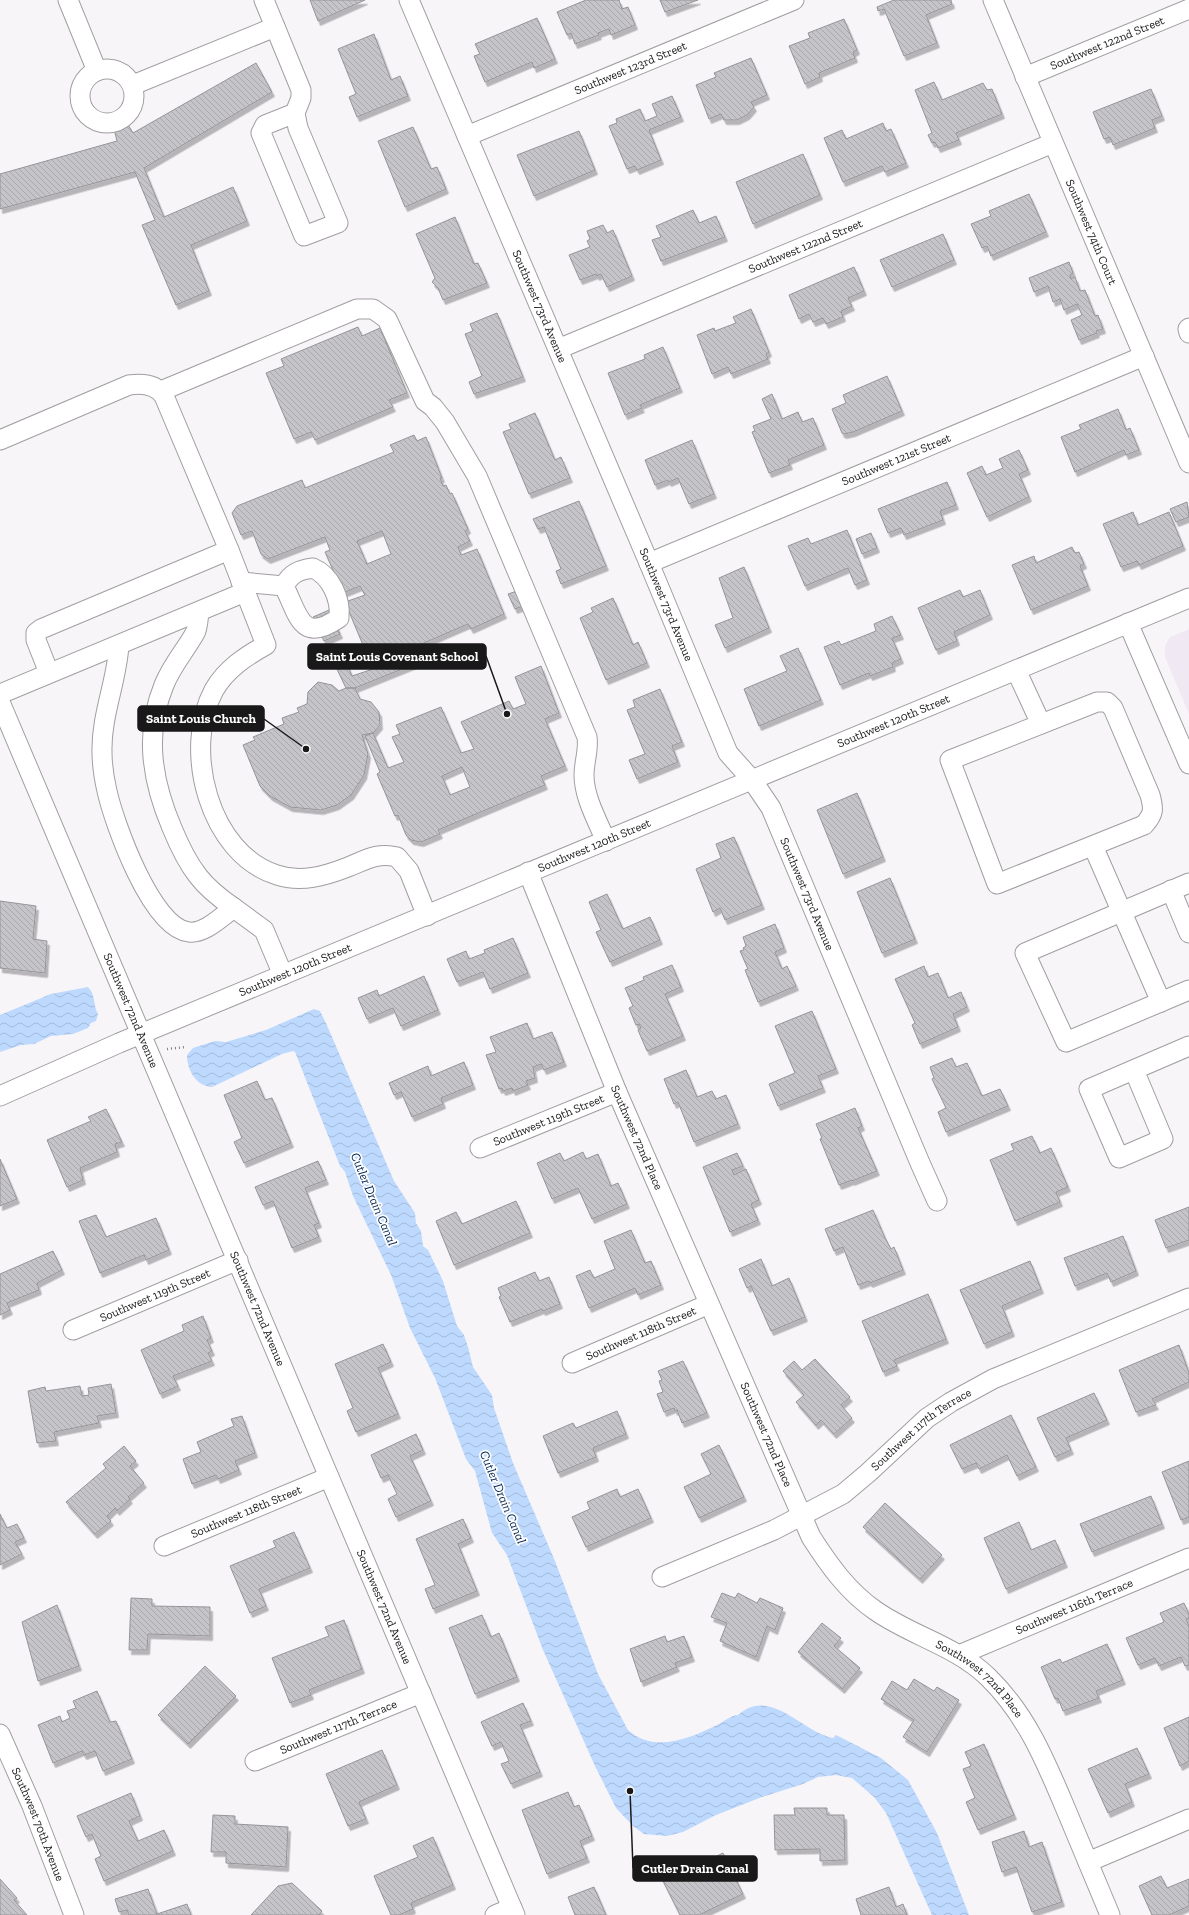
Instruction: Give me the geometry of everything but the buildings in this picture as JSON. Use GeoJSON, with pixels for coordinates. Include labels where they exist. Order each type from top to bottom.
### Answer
{"type":"FeatureCollection","features":[{"type":"Feature","properties":{"kind":"street"},"geometry":{"type":"LineString","coordinates":[[68,0],[98,71]]}},
{"type":"Feature","properties":{"kind":"street"},"geometry":{"type":"LineString","coordinates":[[264,0],[298,82],[298,106],[298,128],[338,223],[304,236],[261,133],[265,125],[298,106]]}},
{"type":"Feature","properties":{"kind":"street","name":"Southwest 73rd Avenue"},"geometry":{"type":"LineString","coordinates":[[409,0],[649,562],[728,753],[752,780],[771,808],[937,1201]]}},
{"type":"Feature","properties":{"kind":"street","name":"Southwest 123rd Street"},"geometry":{"type":"LineString","coordinates":[[467,136],[794,0]]}},
{"type":"Feature","properties":{"kind":"street","name":"Southwest 74th Court"},"geometry":{"type":"LineString","coordinates":[[993,0],[1189,463]]}},
{"type":"Feature","properties":{"kind":"street","name":"Southwest 122nd Street"},"geometry":{"type":"LineString","coordinates":[[1025,78],[1189,9]]}},
{"type":"Feature","properties":{"kind":"street"},"geometry":{"type":"LineString","coordinates":[[133,85],[275,27]]}},
{"type":"Feature","properties":{"kind":"street"},"geometry":{"type":"LineString","coordinates":[[110,68],[119,71],[127,76],[133,85],[135,101],[132,109],[119,121],[101,123],[92,119],[85,113],[81,105],[81,87],[86,78],[98,71],[110,68]]}},
{"type":"Feature","properties":{"kind":"street","name":"Southwest 122nd Street"},"geometry":{"type":"LineString","coordinates":[[558,349],[1053,143]]}},
{"type":"Feature","properties":{"kind":"street"},"geometry":{"type":"LineString","coordinates":[[161,391],[357,309],[373,309],[387,319],[425,401],[433,407],[445,422],[477,476],[587,737],[588,747],[584,776],[586,790],[606,841]]}},
{"type":"Feature","properties":{"kind":"street"},"geometry":{"type":"LineString","coordinates":[[1189,328],[1189,332]]}},
{"type":"Feature","properties":{"kind":"street","name":"Southwest 121st Street"},"geometry":{"type":"LineString","coordinates":[[649,562],[1144,356]]}},
{"type":"Feature","properties":{"kind":"street"},"geometry":{"type":"LineString","coordinates":[[0,440],[129,385],[140,384],[152,386],[161,391],[229,550],[266,645],[249,654],[223,677],[209,701],[203,719],[200,740],[200,759],[204,779],[221,827],[234,845],[246,857],[262,869],[291,879],[306,879],[325,875],[378,854],[397,857],[409,871],[427,916]]}},
{"type":"Feature","properties":{"kind":"street"},"geometry":{"type":"LineString","coordinates":[[49,673],[36,640],[36,634],[41,629],[229,550]]}},
{"type":"Feature","properties":{"kind":"street"},"geometry":{"type":"LineString","coordinates":[[0,694],[199,612],[243,587],[284,586]]}},
{"type":"Feature","properties":{"kind":"street","name":"Southwest 120th Street"},"geometry":{"type":"LineString","coordinates":[[0,1096],[141,1034],[1189,598]]}},
{"type":"Feature","properties":{"kind":"street"},"geometry":{"type":"LineString","coordinates":[[199,612],[196,632],[174,664],[156,709],[152,733],[151,752],[157,786],[186,859],[208,888],[264,930],[283,975]]}},
{"type":"Feature","properties":{"kind":"street"},"geometry":{"type":"LineString","coordinates":[[1128,623],[1189,764]]}},
{"type":"Feature","properties":{"kind":"street"},"geometry":{"type":"LineString","coordinates":[[119,645],[118,664],[105,712],[102,758],[112,812],[133,863],[158,908],[167,920],[181,930],[191,933],[201,930],[234,908]]}},
{"type":"Feature","properties":{"kind":"street"},"geometry":{"type":"LineString","coordinates":[[1016,670],[1041,724]]}},
{"type":"Feature","properties":{"kind":"street","name":"Southwest 72nd Avenue"},"geometry":{"type":"LineString","coordinates":[[0,702],[514,1911]]}},
{"type":"Feature","properties":{"kind":"street"},"geometry":{"type":"LineString","coordinates":[[1097,702],[1107,702],[1113,708],[1150,795],[1153,806],[1152,817],[1144,825],[1093,846],[997,884],[950,760],[1097,702]]}},
{"type":"Feature","properties":{"kind":"street"},"geometry":{"type":"LineString","coordinates":[[1093,846],[1161,1002]]}},
{"type":"Feature","properties":{"kind":"street","name":"Southwest 72nd Place"},"geometry":{"type":"LineString","coordinates":[[528,872],[617,1092],[811,1537],[829,1565],[858,1597],[876,1612],[959,1655],[988,1677],[1023,1718],[1044,1755],[1110,1915]]}},
{"type":"Feature","properties":{"kind":"street"},"geometry":{"type":"LineString","coordinates":[[1189,883],[1025,953],[1066,1042],[1189,990]]}},
{"type":"Feature","properties":{"kind":"street"},"geometry":{"type":"LineString","coordinates":[[1171,890],[1189,933]]}},
{"type":"Feature","properties":{"kind":"street"},"geometry":{"type":"LineString","coordinates":[[1134,1070],[1163,1139],[1119,1158],[1089,1089],[1134,1070],[1187,1053]]}},
{"type":"Feature","properties":{"kind":"street","name":"Southwest 119th Street"},"geometry":{"type":"LineString","coordinates":[[480,1148],[617,1092]]}},
{"type":"Feature","properties":{"kind":"street","name":"Southwest 119th Street"},"geometry":{"type":"LineString","coordinates":[[72,1330],[238,1260]]}},
{"type":"Feature","properties":{"kind":"street","name":"Southwest 117th Terrace"},"geometry":{"type":"LineString","coordinates":[[662,1578],[802,1517],[844,1494],[868,1474],[927,1418],[971,1390],[993,1379],[1189,1298]]}},
{"type":"Feature","properties":{"kind":"street","name":"Southwest 118th Street"},"geometry":{"type":"LineString","coordinates":[[572,1363],[709,1304]]}},
{"type":"Feature","properties":{"kind":"street","name":"Southwest 118th Street"},"geometry":{"type":"LineString","coordinates":[[164,1546],[329,1477]]}},
{"type":"Feature","properties":{"kind":"street","name":"Southwest 116th Terrace"},"geometry":{"type":"LineString","coordinates":[[959,1655],[1189,1558]]}},
{"type":"Feature","properties":{"kind":"street","name":"Southwest 117th Terrace"},"geometry":{"type":"LineString","coordinates":[[255,1760],[421,1693]]}},
{"type":"Feature","properties":{"kind":"street","name":"Southwest 70th Avenue"},"geometry":{"type":"LineString","coordinates":[[0,1734],[32,1806],[74,1915]]}},
{"type":"Feature","properties":{"kind":"street"},"geometry":{"type":"LineString","coordinates":[[1088,1862],[1189,1819]]}},
{"type":"Feature","properties":{"kind":"street"},"geometry":{"type":"LineString","coordinates":[[495,1915],[514,1911]]}},
{"type":"Feature","properties":{"kind":"path"},"geometry":{"type":"LineString","coordinates":[[167,1049],[186,1047]]}},
{"type":"Feature","properties":{"kind":"shaded area"},"geometry":{"type":"Polygon","coordinates":[[[1189,629],[1189,714],[1165,657],[1165,646],[1170,637],[1189,629]]]}},
{"type":"Feature","properties":{"kind":"water"},"geometry":{"type":"Polygon","coordinates":[[[88,987],[91,990],[98,1014],[96,1021],[91,1023],[88,1028],[73,1034],[51,1036],[34,1044],[21,1045],[0,1052],[0,1015],[51,994],[88,987]]]}},
{"type":"Feature","properties":{"kind":"water"},"geometry":{"type":"Polygon","coordinates":[[[314,1009],[320,1011],[326,1023],[394,1181],[415,1213],[416,1223],[421,1231],[423,1246],[428,1250],[443,1281],[457,1326],[464,1335],[473,1367],[492,1395],[494,1408],[513,1463],[555,1561],[598,1674],[628,1730],[638,1737],[649,1741],[673,1741],[697,1734],[730,1717],[738,1715],[750,1707],[762,1706],[774,1708],[786,1713],[821,1734],[833,1738],[836,1735],[881,1758],[908,1780],[937,1833],[969,1915],[932,1915],[886,1813],[874,1797],[852,1778],[836,1775],[818,1777],[803,1784],[762,1797],[716,1815],[683,1832],[667,1836],[644,1834],[633,1826],[616,1808],[595,1766],[543,1650],[507,1555],[492,1533],[475,1471],[466,1459],[435,1378],[410,1328],[391,1275],[353,1196],[345,1172],[340,1166],[295,1052],[293,1051],[282,1054],[212,1087],[201,1084],[197,1080],[187,1061],[187,1055],[193,1048],[215,1041],[226,1042],[266,1030],[314,1009]]]}},
{"type":"Feature","properties":{"kind":"place","name":"Saint Louis Covenant School"},"geometry":{"type":"Point","coordinates":[507,714]}},
{"type":"Feature","properties":{"kind":"place","name":"Saint Louis Church"},"geometry":{"type":"Point","coordinates":[306,749]}},
{"type":"Feature","properties":{"kind":"place","name":"Cutler Drain Canal"},"geometry":{"type":"Point","coordinates":[630,1791]}}]}
